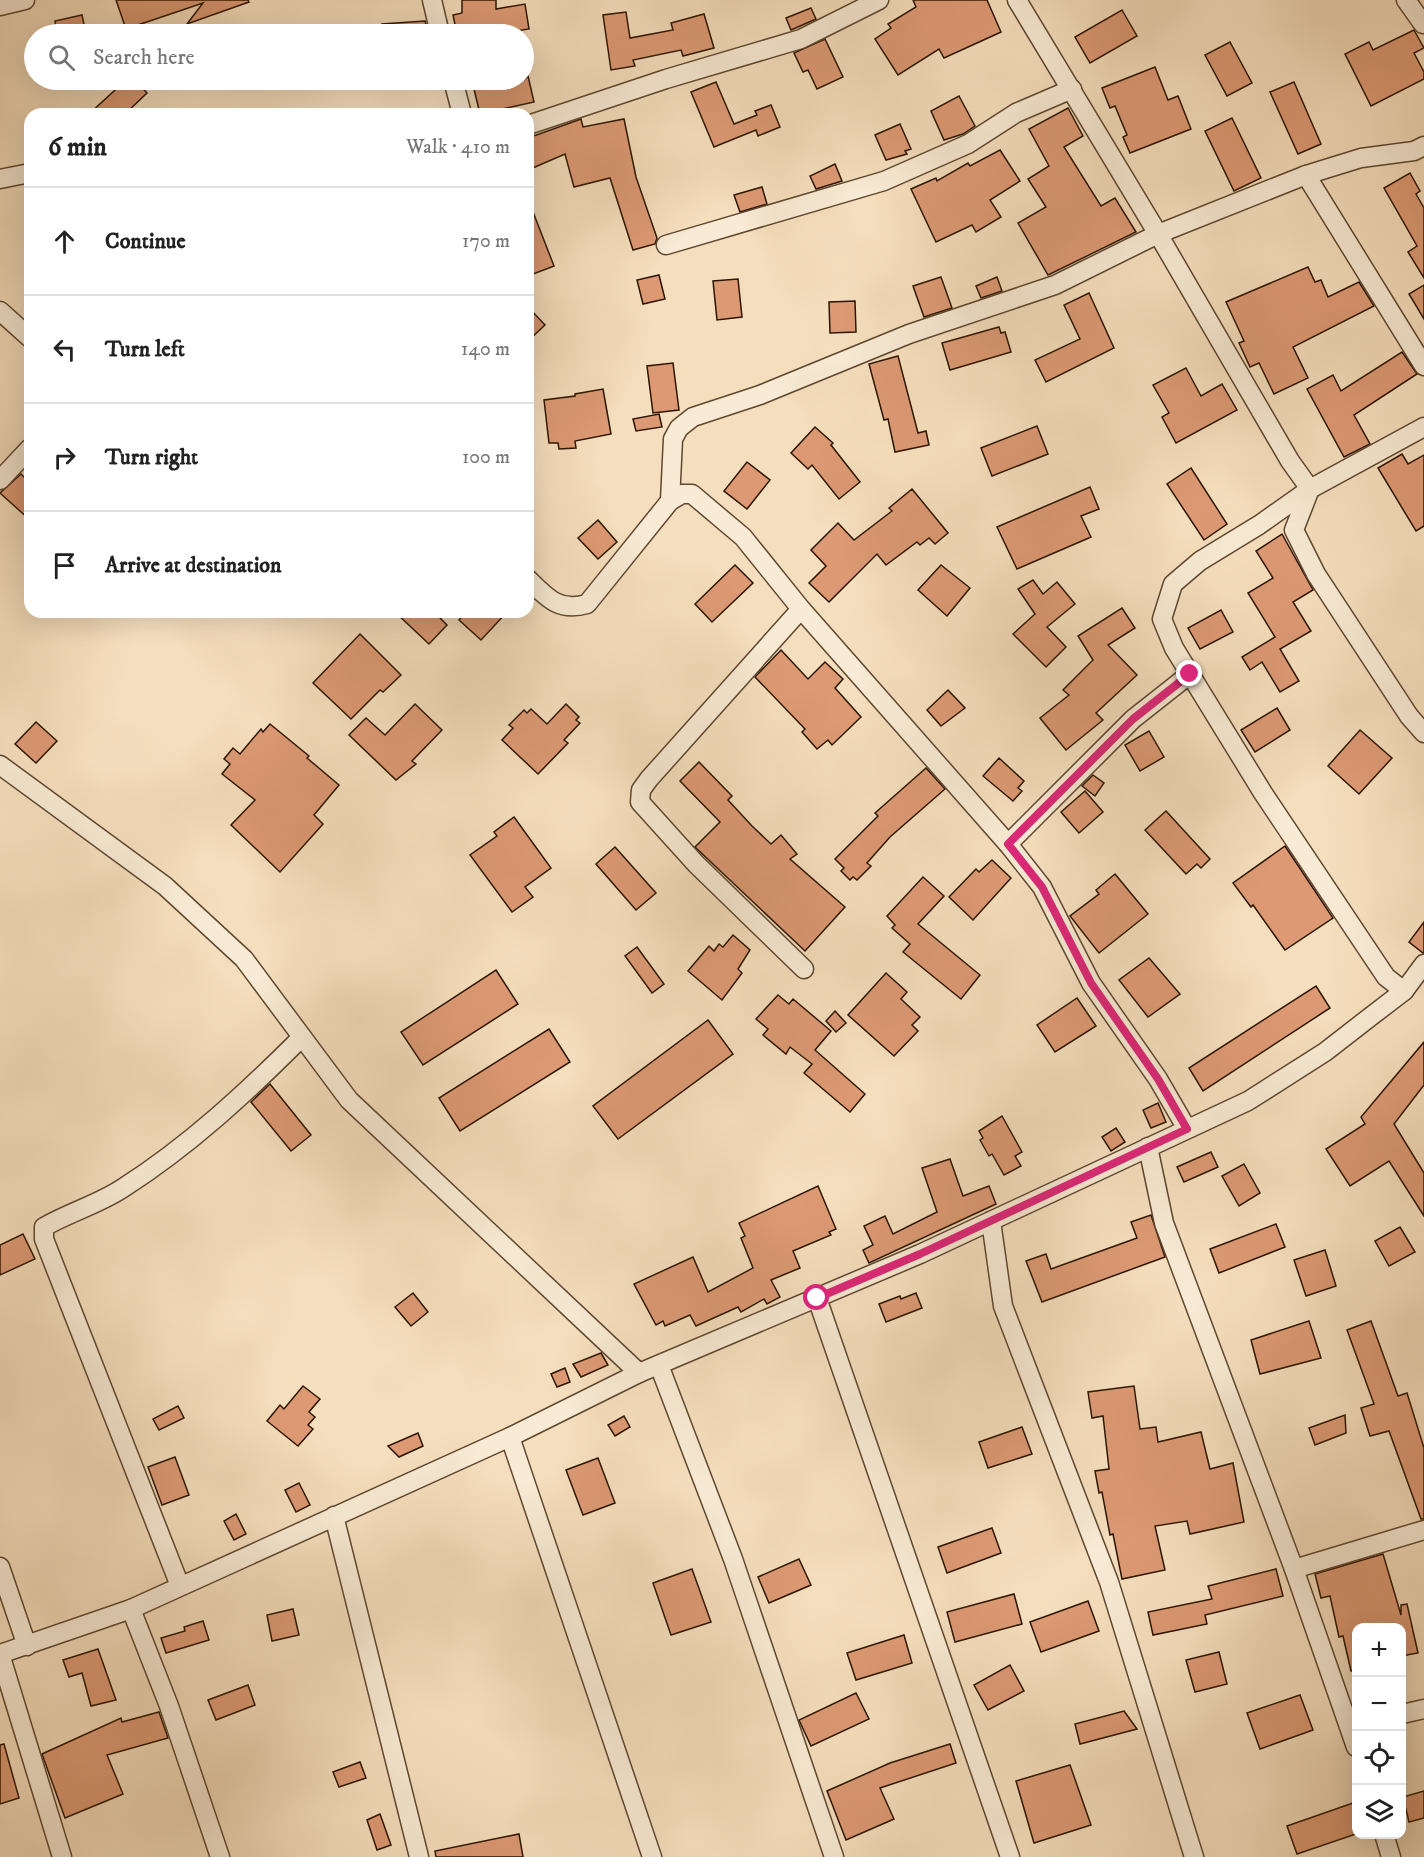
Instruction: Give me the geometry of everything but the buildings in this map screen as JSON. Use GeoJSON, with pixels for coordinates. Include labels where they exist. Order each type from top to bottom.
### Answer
{"type":"FeatureCollection","features":[{"type":"Feature","properties":{"kind":"street"},"geometry":{"type":"LineString","coordinates":[[0,6],[25,0]]}},
{"type":"Feature","properties":{"kind":"street"},"geometry":{"type":"LineString","coordinates":[[432,0],[438,24]]}},
{"type":"Feature","properties":{"kind":"street"},"geometry":{"type":"LineString","coordinates":[[534,123],[666,79],[801,39],[879,0]]}},
{"type":"Feature","properties":{"kind":"street"},"geometry":{"type":"LineString","coordinates":[[1017,0],[1072,89],[1290,460],[1310,489]]}},
{"type":"Feature","properties":{"kind":"street"},"geometry":{"type":"LineString","coordinates":[[1406,0],[1424,25]]}},
{"type":"Feature","properties":{"kind":"street"},"geometry":{"type":"LineString","coordinates":[[666,245],[884,181],[968,144],[1016,113],[1072,89]]}},
{"type":"Feature","properties":{"kind":"street"},"geometry":{"type":"LineString","coordinates":[[456,90],[460,108]]}},
{"type":"Feature","properties":{"kind":"street"},"geometry":{"type":"LineString","coordinates":[[670,501],[673,439],[680,428],[693,417],[760,395],[909,334],[1055,285],[1158,234],[1306,174],[1361,158],[1414,151],[1424,146]]}},
{"type":"Feature","properties":{"kind":"street"},"geometry":{"type":"LineString","coordinates":[[0,179],[24,174]]}},
{"type":"Feature","properties":{"kind":"street"},"geometry":{"type":"LineString","coordinates":[[1306,174],[1424,366]]}},
{"type":"Feature","properties":{"kind":"street"},"geometry":{"type":"LineString","coordinates":[[0,311],[24,333]]}},
{"type":"Feature","properties":{"kind":"street"},"geometry":{"type":"LineString","coordinates":[[1404,991],[1386,977],[1263,793],[1174,648],[1162,619],[1173,584],[1200,561],[1259,525],[1310,489],[1424,427]]}},
{"type":"Feature","properties":{"kind":"street"},"geometry":{"type":"LineString","coordinates":[[0,480],[24,454]]}},
{"type":"Feature","properties":{"kind":"street"},"geometry":{"type":"LineString","coordinates":[[1310,489],[1294,530],[1316,574],[1409,716],[1424,733]]}},
{"type":"Feature","properties":{"kind":"street"},"geometry":{"type":"LineString","coordinates":[[534,585],[553,602],[571,608],[587,604],[670,501],[682,494],[692,494],[701,500],[743,537],[801,609],[1008,844],[1042,887],[1091,983],[1158,1079],[1187,1129]]}},
{"type":"Feature","properties":{"kind":"street"},"geometry":{"type":"LineString","coordinates":[[801,609],[649,779],[640,790],[640,801],[696,864],[804,969]]}},
{"type":"Feature","properties":{"kind":"street"},"geometry":{"type":"LineString","coordinates":[[1008,844],[1133,719],[1190,674]]}},
{"type":"Feature","properties":{"kind":"street"},"geometry":{"type":"LineString","coordinates":[[0,765],[165,886],[244,959],[349,1100],[639,1373]]}},
{"type":"Feature","properties":{"kind":"street"},"geometry":{"type":"LineString","coordinates":[[62,1857],[0,1654],[131,1608],[510,1437],[639,1373],[991,1221],[1248,1101],[1325,1052],[1404,991],[1424,964]]}},
{"type":"Feature","properties":{"kind":"street"},"geometry":{"type":"LineString","coordinates":[[180,1586],[44,1239],[44,1227],[120,1190],[159,1165],[253,1086],[302,1037]]}},
{"type":"Feature","properties":{"kind":"street"},"geometry":{"type":"LineString","coordinates":[[1148,1147],[1164,1223],[1352,1724]]}},
{"type":"Feature","properties":{"kind":"street"},"geometry":{"type":"LineString","coordinates":[[991,1221],[1003,1306],[1109,1582],[1194,1857]]}},
{"type":"Feature","properties":{"kind":"street"},"geometry":{"type":"LineString","coordinates":[[817,1298],[1010,1857]]}},
{"type":"Feature","properties":{"kind":"street"},"geometry":{"type":"LineString","coordinates":[[659,1365],[733,1559],[834,1857]]}},
{"type":"Feature","properties":{"kind":"street"},"geometry":{"type":"LineString","coordinates":[[510,1437],[652,1857]]}},
{"type":"Feature","properties":{"kind":"street"},"geometry":{"type":"LineString","coordinates":[[334,1516],[419,1857]]}},
{"type":"Feature","properties":{"kind":"street"},"geometry":{"type":"LineString","coordinates":[[1294,1569],[1424,1530]]}},
{"type":"Feature","properties":{"kind":"street"},"geometry":{"type":"LineString","coordinates":[[0,1567],[27,1646]]}},
{"type":"Feature","properties":{"kind":"street"},"geometry":{"type":"LineString","coordinates":[[131,1608],[169,1706],[220,1857]]}},
{"type":"Feature","properties":{"kind":"street"},"geometry":{"type":"LineString","coordinates":[[1406,1713],[1424,1709]]}},
{"type":"Feature","properties":{"kind":"street"},"geometry":{"type":"LineString","coordinates":[[1386,1839],[1391,1857]]}},
{"type":"Feature","properties":{"kind":"route"},"geometry":{"type":"LineString","coordinates":[[817,1298],[920,1254],[1187,1129],[1158,1079],[1091,983],[1042,887],[1020,863],[1008,844],[1133,719],[1190,674]]}}]}
